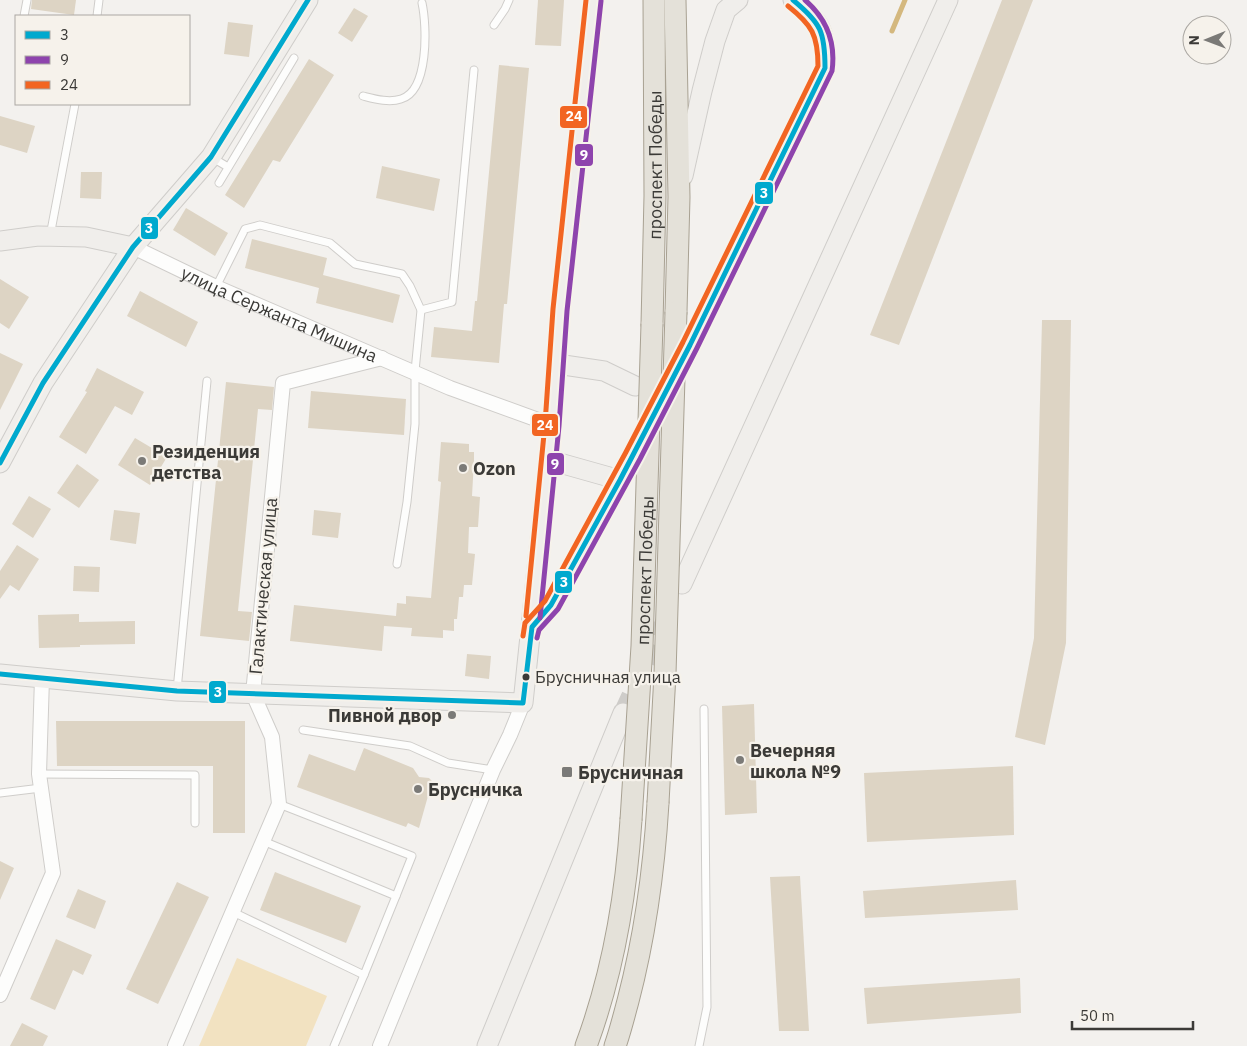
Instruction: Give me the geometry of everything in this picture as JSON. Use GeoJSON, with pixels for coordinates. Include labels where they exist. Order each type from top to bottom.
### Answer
{"type":"FeatureCollection","features":[{"type":"Feature","properties":{"kind":"main road","name":"проспект Победы"},"geometry":{"type":"LineString","coordinates":[[586,1046],[610,966],[621,912],[629,852],[642,646],[652,324],[655,196],[654,0]]}},
{"type":"Feature","properties":{"kind":"main road","name":"проспект Победы"},"geometry":{"type":"LineString","coordinates":[[615,1046],[636,969],[655,856],[666,664],[679,197],[675,0]]}},
{"type":"Feature","properties":{"kind":"street"},"geometry":{"type":"LineString","coordinates":[[0,463],[43,383],[133,247],[211,157],[308,0]]}},
{"type":"Feature","properties":{"kind":"street"},"geometry":{"type":"LineString","coordinates":[[380,1046],[492,770],[510,735],[523,703],[549,460],[562,301],[594,0]]}},
{"type":"Feature","properties":{"kind":"street"},"geometry":{"type":"LineString","coordinates":[[679,197],[715,41],[726,10],[738,0]]}},
{"type":"Feature","properties":{"kind":"street"},"geometry":{"type":"LineString","coordinates":[[690,345],[824,68],[826,48],[823,30],[808,12],[793,0]]}},
{"type":"Feature","properties":{"kind":"street"},"geometry":{"type":"LineString","coordinates":[[682,584],[948,0]]}},
{"type":"Feature","properties":{"kind":"street","name":"улица Сержанта Мишина"},"geometry":{"type":"LineString","coordinates":[[0,241],[50,236],[86,237],[133,247],[216,287],[450,388],[552,425]]}},
{"type":"Feature","properties":{"kind":"street","name":"Галактическая улица"},"geometry":{"type":"LineString","coordinates":[[175,1046],[279,804],[272,738],[253,694],[283,383],[382,358]]}},
{"type":"Feature","properties":{"kind":"street"},"geometry":{"type":"LineString","coordinates":[[557,364],[604,371],[635,386]]}},
{"type":"Feature","properties":{"kind":"street","name":"проспект Победы"},"geometry":{"type":"LineString","coordinates":[[532,627],[551,605],[632,456]]}},
{"type":"Feature","properties":{"kind":"street","name":"проспект Победы"},"geometry":{"type":"LineString","coordinates":[[549,460],[620,480]]}},
{"type":"Feature","properties":{"kind":"street"},"geometry":{"type":"LineString","coordinates":[[0,674],[177,691],[523,703]]}},
{"type":"Feature","properties":{"kind":"street"},"geometry":{"type":"LineString","coordinates":[[0,995],[54,873],[39,774],[42,678]]}},
{"type":"Feature","properties":{"kind":"street"},"geometry":{"type":"LineString","coordinates":[[488,1046],[623,713]]}},
{"type":"Feature","properties":{"kind":"lane"},"geometry":{"type":"LineString","coordinates":[[24,15],[27,0]]}},
{"type":"Feature","properties":{"kind":"lane"},"geometry":{"type":"LineString","coordinates":[[96,15],[99,0]]}},
{"type":"Feature","properties":{"kind":"lane"},"geometry":{"type":"LineString","coordinates":[[494,24],[509,0]]}},
{"type":"Feature","properties":{"kind":"lane"},"geometry":{"type":"LineString","coordinates":[[363,96],[382,100],[401,99],[412,93],[421,74],[424,49],[425,17],[421,1]]}},
{"type":"Feature","properties":{"kind":"lane"},"geometry":{"type":"LineString","coordinates":[[219,183],[294,58]]}},
{"type":"Feature","properties":{"kind":"lane"},"geometry":{"type":"LineString","coordinates":[[421,310],[452,302],[474,70]]}},
{"type":"Feature","properties":{"kind":"lane"},"geometry":{"type":"LineString","coordinates":[[50,236],[75,105]]}},
{"type":"Feature","properties":{"kind":"lane"},"geometry":{"type":"LineString","coordinates":[[211,157],[228,167]]}},
{"type":"Feature","properties":{"kind":"lane"},"geometry":{"type":"LineString","coordinates":[[216,287],[245,229],[260,225],[330,243],[355,264],[402,274],[410,286],[421,310],[415,372],[415,424],[397,564]]}},
{"type":"Feature","properties":{"kind":"lane"},"geometry":{"type":"LineString","coordinates":[[177,691],[207,381]]}},
{"type":"Feature","properties":{"kind":"lane"},"geometry":{"type":"LineString","coordinates":[[698,1046],[707,1007],[704,709]]}},
{"type":"Feature","properties":{"kind":"lane"},"geometry":{"type":"LineString","coordinates":[[303,730],[410,746],[448,763],[492,770]]}},
{"type":"Feature","properties":{"kind":"lane"},"geometry":{"type":"LineString","coordinates":[[39,774],[195,775],[195,823]]}},
{"type":"Feature","properties":{"kind":"lane"},"geometry":{"type":"LineString","coordinates":[[0,793],[41,788]]}},
{"type":"Feature","properties":{"kind":"lane"},"geometry":{"type":"LineString","coordinates":[[279,804],[412,856],[334,1046]]}},
{"type":"Feature","properties":{"kind":"lane"},"geometry":{"type":"LineString","coordinates":[[263,841],[396,896]]}},
{"type":"Feature","properties":{"kind":"lane"},"geometry":{"type":"LineString","coordinates":[[233,912],[364,975]]}},
{"type":"Feature","properties":{"kind":"shaded area"},"geometry":{"type":"Polygon","coordinates":[[[237,958],[327,996],[306,1046],[199,1046],[237,958]]]}},
{"type":"Feature","properties":{"kind":"building"},"geometry":{"type":"Polygon","coordinates":[[[32,0],[76,0],[74,15],[31,9],[32,0]]]}},
{"type":"Feature","properties":{"kind":"building"},"geometry":{"type":"Polygon","coordinates":[[[538,0],[564,0],[561,46],[535,45],[538,0]]]}},
{"type":"Feature","properties":{"kind":"building"},"geometry":{"type":"Polygon","coordinates":[[[1002,0],[1033,0],[899,345],[870,335],[1002,0]]]}},
{"type":"Feature","properties":{"kind":"building"},"geometry":{"type":"Polygon","coordinates":[[[354,8],[368,16],[352,42],[338,33],[354,8]]]}},
{"type":"Feature","properties":{"kind":"building"},"geometry":{"type":"Polygon","coordinates":[[[228,22],[253,25],[249,57],[224,54],[228,22]]]}},
{"type":"Feature","properties":{"kind":"building"},"geometry":{"type":"Polygon","coordinates":[[[309,59],[334,75],[280,162],[273,160],[244,208],[225,195],[309,59]]]}},
{"type":"Feature","properties":{"kind":"building"},"geometry":{"type":"Polygon","coordinates":[[[499,65],[529,68],[507,304],[504,304],[499,363],[431,357],[434,327],[472,331],[475,301],[477,301],[499,65]]]}},
{"type":"Feature","properties":{"kind":"building"},"geometry":{"type":"Polygon","coordinates":[[[0,116],[35,126],[27,153],[0,145],[0,116]]]}},
{"type":"Feature","properties":{"kind":"building"},"geometry":{"type":"Polygon","coordinates":[[[382,166],[440,179],[434,211],[376,198],[382,166]]]}},
{"type":"Feature","properties":{"kind":"building"},"geometry":{"type":"Polygon","coordinates":[[[81,172],[102,172],[101,199],[80,198],[81,172]]]}},
{"type":"Feature","properties":{"kind":"building"},"geometry":{"type":"Polygon","coordinates":[[[186,208],[228,233],[215,256],[173,230],[186,208]]]}},
{"type":"Feature","properties":{"kind":"building"},"geometry":{"type":"Polygon","coordinates":[[[252,239],[327,258],[323,275],[400,295],[393,323],[316,303],[319,288],[245,268],[252,239]]]}},
{"type":"Feature","properties":{"kind":"building"},"geometry":{"type":"Polygon","coordinates":[[[0,279],[29,297],[9,329],[0,323],[0,279]]]}},
{"type":"Feature","properties":{"kind":"building"},"geometry":{"type":"Polygon","coordinates":[[[140,291],[198,322],[186,347],[127,316],[140,291]]]}},
{"type":"Feature","properties":{"kind":"building"},"geometry":{"type":"Polygon","coordinates":[[[1042,320],[1071,320],[1066,643],[1045,745],[1015,737],[1034,638],[1042,320]]]}},
{"type":"Feature","properties":{"kind":"building"},"geometry":{"type":"Polygon","coordinates":[[[0,353],[23,364],[0,410],[0,353]]]}},
{"type":"Feature","properties":{"kind":"building"},"geometry":{"type":"Polygon","coordinates":[[[97,368],[144,392],[132,415],[115,406],[86,454],[59,437],[87,392],[85,391],[97,368]]]}},
{"type":"Feature","properties":{"kind":"building"},"geometry":{"type":"Polygon","coordinates":[[[226,382],[274,387],[272,410],[258,409],[238,611],[252,612],[249,641],[200,636],[226,382]]]}},
{"type":"Feature","properties":{"kind":"building"},"geometry":{"type":"Polygon","coordinates":[[[311,391],[406,399],[404,435],[308,428],[311,391]]]}},
{"type":"Feature","properties":{"kind":"building","name":"Резиденция детства"},"geometry":{"type":"Polygon","coordinates":[[[135,438],[167,457],[150,485],[118,465],[135,438]]]}},
{"type":"Feature","properties":{"kind":"building"},"geometry":{"type":"Polygon","coordinates":[[[441,442],[469,444],[469,452],[474,452],[472,496],[480,497],[478,527],[469,527],[468,553],[475,554],[472,585],[464,585],[463,597],[459,597],[457,619],[454,619],[454,631],[443,630],[443,638],[411,636],[412,628],[384,626],[382,651],[290,641],[294,605],[396,616],[397,603],[406,604],[406,596],[431,598],[441,482],[438,481],[441,442]]]}},
{"type":"Feature","properties":{"kind":"building"},"geometry":{"type":"Polygon","coordinates":[[[77,464],[99,480],[79,508],[57,493],[77,464]]]}},
{"type":"Feature","properties":{"kind":"building"},"geometry":{"type":"Polygon","coordinates":[[[29,496],[51,509],[33,538],[12,524],[29,496]]]}},
{"type":"Feature","properties":{"kind":"building"},"geometry":{"type":"Polygon","coordinates":[[[114,510],[140,513],[136,544],[110,540],[114,510]]]}},
{"type":"Feature","properties":{"kind":"building"},"geometry":{"type":"Polygon","coordinates":[[[314,510],[341,513],[338,538],[312,535],[314,510]]]}},
{"type":"Feature","properties":{"kind":"building"},"geometry":{"type":"Polygon","coordinates":[[[17,545],[39,559],[19,591],[10,585],[0,599],[0,571],[17,545]]]}},
{"type":"Feature","properties":{"kind":"building"},"geometry":{"type":"Polygon","coordinates":[[[74,566],[100,567],[99,592],[73,591],[74,566]]]}},
{"type":"Feature","properties":{"kind":"building"},"geometry":{"type":"Polygon","coordinates":[[[79,614],[79,622],[135,621],[135,644],[39,648],[38,615],[79,614]]]}},
{"type":"Feature","properties":{"kind":"building"},"geometry":{"type":"Polygon","coordinates":[[[467,654],[491,656],[489,679],[465,676],[467,654]]]}},
{"type":"Feature","properties":{"kind":"building","name":"Вечерняя школа №9"},"geometry":{"type":"Polygon","coordinates":[[[754,704],[757,813],[725,815],[722,706],[754,704]]]}},
{"type":"Feature","properties":{"kind":"building"},"geometry":{"type":"Polygon","coordinates":[[[56,721],[245,721],[245,833],[213,833],[213,766],[57,766],[56,721]]]}},
{"type":"Feature","properties":{"kind":"building"},"geometry":{"type":"Polygon","coordinates":[[[364,748],[413,768],[419,777],[429,778],[435,784],[428,796],[419,828],[408,823],[406,827],[297,787],[309,754],[355,771],[364,748]]]}},
{"type":"Feature","properties":{"kind":"building"},"geometry":{"type":"Polygon","coordinates":[[[1013,766],[1014,835],[867,842],[864,773],[1013,766]]]}},
{"type":"Feature","properties":{"kind":"building"},"geometry":{"type":"Polygon","coordinates":[[[0,861],[14,868],[0,900],[0,861]]]}},
{"type":"Feature","properties":{"kind":"building"},"geometry":{"type":"Polygon","coordinates":[[[275,872],[361,906],[346,943],[260,910],[275,872]]]}},
{"type":"Feature","properties":{"kind":"building"},"geometry":{"type":"Polygon","coordinates":[[[800,876],[809,1031],[779,1031],[770,877],[800,876]]]}},
{"type":"Feature","properties":{"kind":"building"},"geometry":{"type":"Polygon","coordinates":[[[1016,880],[1018,910],[865,918],[863,891],[1016,880]]]}},
{"type":"Feature","properties":{"kind":"building"},"geometry":{"type":"Polygon","coordinates":[[[177,882],[209,897],[158,1004],[126,989],[177,882]]]}},
{"type":"Feature","properties":{"kind":"building"},"geometry":{"type":"Polygon","coordinates":[[[78,889],[106,901],[95,929],[66,917],[78,889]]]}},
{"type":"Feature","properties":{"kind":"building"},"geometry":{"type":"Polygon","coordinates":[[[56,939],[92,955],[83,975],[73,970],[55,1010],[30,999],[56,939]]]}},
{"type":"Feature","properties":{"kind":"building"},"geometry":{"type":"Polygon","coordinates":[[[1020,978],[1021,1013],[867,1024],[864,988],[1020,978]]]}},
{"type":"Feature","properties":{"kind":"building"},"geometry":{"type":"Polygon","coordinates":[[[22,1023],[48,1036],[43,1046],[10,1046],[22,1023]]]}},
{"type":"Feature","properties":{"kind":"waterway"},"geometry":{"type":"LineString","coordinates":[[892,31],[905,0]]}},
{"type":"Feature","properties":{"kind":"tunnel"},"geometry":{"type":"LineString","coordinates":[[633,456],[674,375]]}},
{"type":"Feature","properties":{"kind":"tunnel"},"geometry":{"type":"LineString","coordinates":[[623,713],[666,619]]}},
{"type":"Feature","properties":{"kind":"transit line","name":"3"},"geometry":{"type":"LineString","coordinates":[[0,463],[43,383],[133,247],[211,157],[308,0]]}},
{"type":"Feature","properties":{"kind":"transit line","name":"24"},"geometry":{"type":"LineString","coordinates":[[526,616],[545,424],[553,309],[586,0]]}},
{"type":"Feature","properties":{"kind":"transit line","name":"3"},"geometry":{"type":"LineString","coordinates":[[0,674],[177,691],[523,703],[532,627],[551,605],[620,480],[690,345],[825,68],[824,45],[819,29],[810,15],[793,0]]}},
{"type":"Feature","properties":{"kind":"transit line","name":"9"},"geometry":{"type":"LineString","coordinates":[[537,638],[539,630],[558,609],[640,459],[697,348],[832,71],[833,50],[828,32],[819,15],[805,0]]}},
{"type":"Feature","properties":{"kind":"transit line","name":"9"},"geometry":{"type":"LineString","coordinates":[[540,618],[559,426],[567,311],[601,1]]}},
{"type":"Feature","properties":{"kind":"transit line","name":"24"},"geometry":{"type":"LineString","coordinates":[[523,636],[525,623],[545,601],[683,342],[818,66],[815,38],[803,19],[788,6]]}},
{"type":"Feature","properties":{"kind":"place","name":"Резиденция детства"},"geometry":{"type":"Point","coordinates":[142,461]}},
{"type":"Feature","properties":{"kind":"place","name":"Ozon"},"geometry":{"type":"Point","coordinates":[463,468]}},
{"type":"Feature","properties":{"kind":"place","name":"Брусничная улица"},"geometry":{"type":"Point","coordinates":[526,677]}},
{"type":"Feature","properties":{"kind":"place","name":"Пивной двор"},"geometry":{"type":"Point","coordinates":[452,715]}},
{"type":"Feature","properties":{"kind":"place","name":"Вечерняя школа №9"},"geometry":{"type":"Point","coordinates":[740,760]}},
{"type":"Feature","properties":{"kind":"place","name":"Брусничная"},"geometry":{"type":"Point","coordinates":[567,772]}},
{"type":"Feature","properties":{"kind":"place","name":"Брусничка"},"geometry":{"type":"Point","coordinates":[418,789]}}]}
